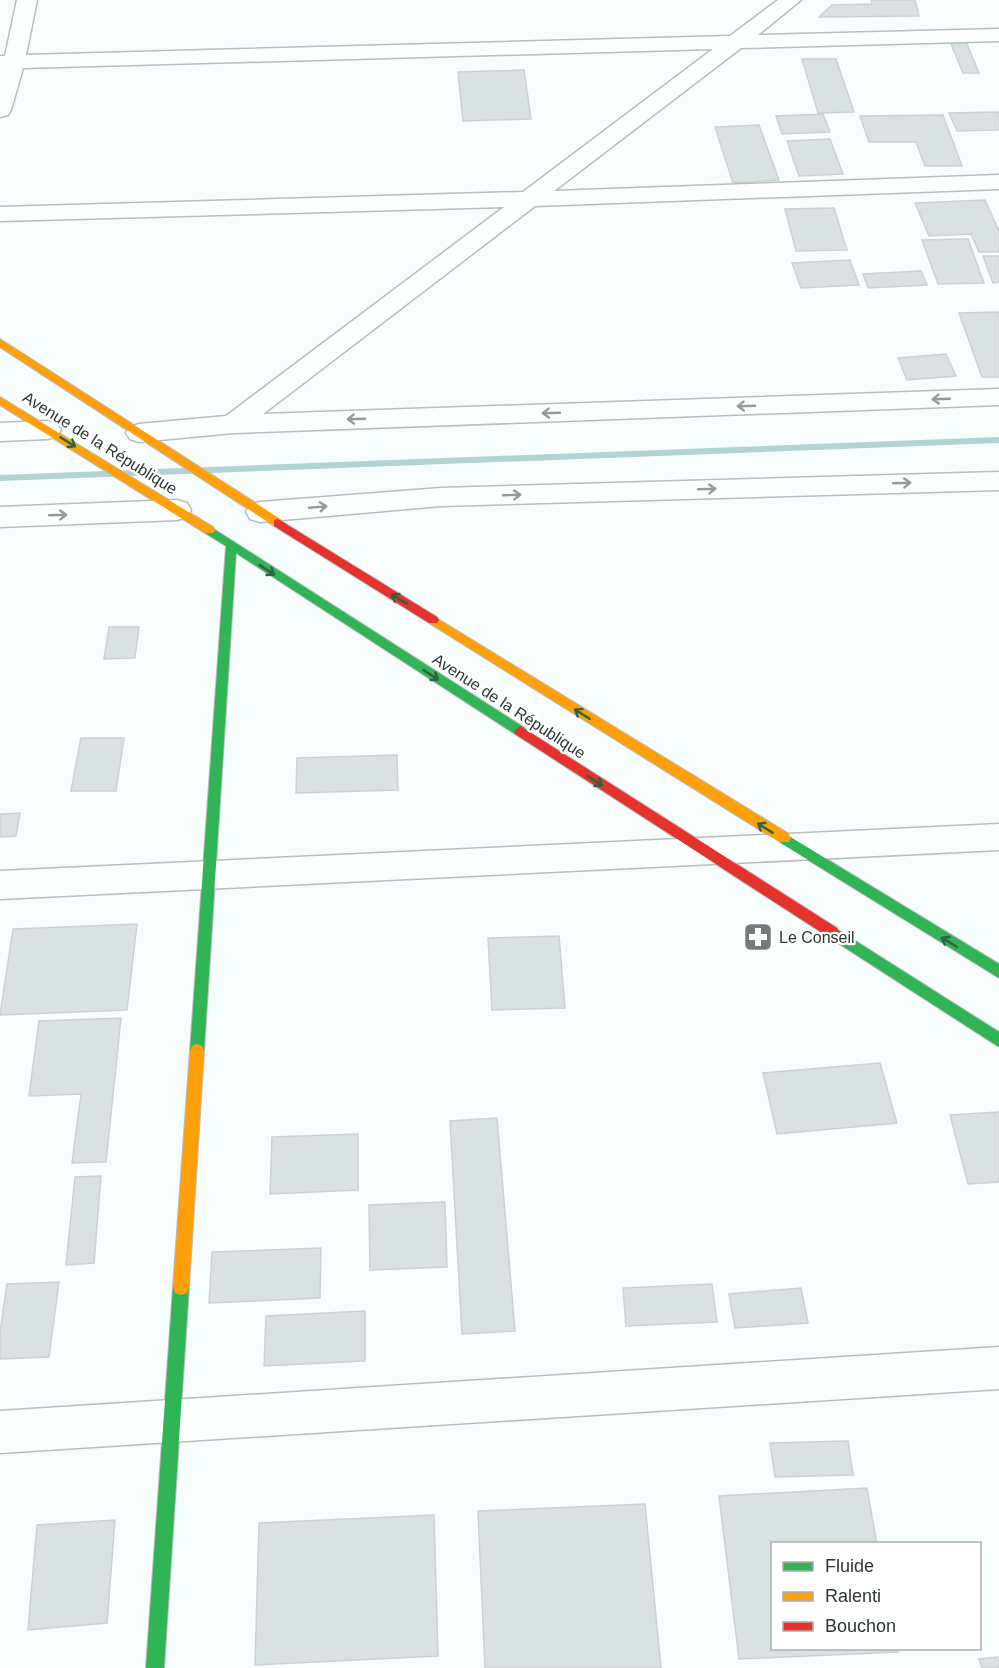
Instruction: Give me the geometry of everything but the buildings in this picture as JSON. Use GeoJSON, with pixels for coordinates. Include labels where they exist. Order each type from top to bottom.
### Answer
{"type":"FeatureCollection","features":[{"type":"Feature","properties":{"kind":"main road","name":"Avenue de la République"},"geometry":{"type":"LineString","coordinates":[[0,342],[260,512],[999,972]]}},
{"type":"Feature","properties":{"kind":"main road","name":"Avenue de la République"},"geometry":{"type":"LineString","coordinates":[[0,400],[177,510],[231,547],[999,1040]]}},
{"type":"Feature","properties":{"kind":"main road"},"geometry":{"type":"LineString","coordinates":[[155,1668],[231,547]]}},
{"type":"Feature","properties":{"kind":"street"},"geometry":{"type":"LineString","coordinates":[[0,110],[7,62],[27,0]]}},
{"type":"Feature","properties":{"kind":"street"},"geometry":{"type":"LineString","coordinates":[[232,424],[791,0]]}},
{"type":"Feature","properties":{"kind":"street"},"geometry":{"type":"LineString","coordinates":[[7,62],[999,35]]}},
{"type":"Feature","properties":{"kind":"street"},"geometry":{"type":"LineString","coordinates":[[0,214],[529,199],[999,182]]}},
{"type":"Feature","properties":{"kind":"street"},"geometry":{"type":"LineString","coordinates":[[139,433],[232,424],[999,397]]}},
{"type":"Feature","properties":{"kind":"street"},"geometry":{"type":"LineString","coordinates":[[0,432],[48,430]]}},
{"type":"Feature","properties":{"kind":"street"},"geometry":{"type":"LineString","coordinates":[[260,512],[441,497],[999,481]]}},
{"type":"Feature","properties":{"kind":"street"},"geometry":{"type":"LineString","coordinates":[[0,518],[177,510]]}},
{"type":"Feature","properties":{"kind":"street"},"geometry":{"type":"LineString","coordinates":[[0,885],[999,837]]}},
{"type":"Feature","properties":{"kind":"street"},"geometry":{"type":"LineString","coordinates":[[0,1432],[999,1368]]}},
{"type":"Feature","properties":{"kind":"waterway"},"geometry":{"type":"LineString","coordinates":[[0,478],[999,440]]}},
{"type":"Feature","properties":{"kind":"traffic: fast"},"geometry":{"type":"LineString","coordinates":[[209,530],[520,731]]}},
{"type":"Feature","properties":{"kind":"traffic: fast"},"geometry":{"type":"LineString","coordinates":[[197,1051],[231,547]]}},
{"type":"Feature","properties":{"kind":"traffic: fast"},"geometry":{"type":"LineString","coordinates":[[784,838],[999,972]]}},
{"type":"Feature","properties":{"kind":"traffic: fast"},"geometry":{"type":"LineString","coordinates":[[832,932],[999,1040]]}},
{"type":"Feature","properties":{"kind":"traffic: fast"},"geometry":{"type":"LineString","coordinates":[[155,1668],[181,1287]]}},
{"type":"Feature","properties":{"kind":"traffic: slow"},"geometry":{"type":"LineString","coordinates":[[0,342],[278,523]]}},
{"type":"Feature","properties":{"kind":"traffic: slow"},"geometry":{"type":"LineString","coordinates":[[0,400],[209,530]]}},
{"type":"Feature","properties":{"kind":"traffic: slow"},"geometry":{"type":"LineString","coordinates":[[433,620],[784,838]]}},
{"type":"Feature","properties":{"kind":"traffic: slow"},"geometry":{"type":"LineString","coordinates":[[181,1287],[197,1051]]}},
{"type":"Feature","properties":{"kind":"traffic: jam"},"geometry":{"type":"LineString","coordinates":[[278,523],[433,620]]}},
{"type":"Feature","properties":{"kind":"traffic: jam"},"geometry":{"type":"LineString","coordinates":[[520,731],[832,932]]}},
{"type":"Feature","properties":{"kind":"place","name":"Le Conseil"},"geometry":{"type":"Point","coordinates":[758,937]}}]}
